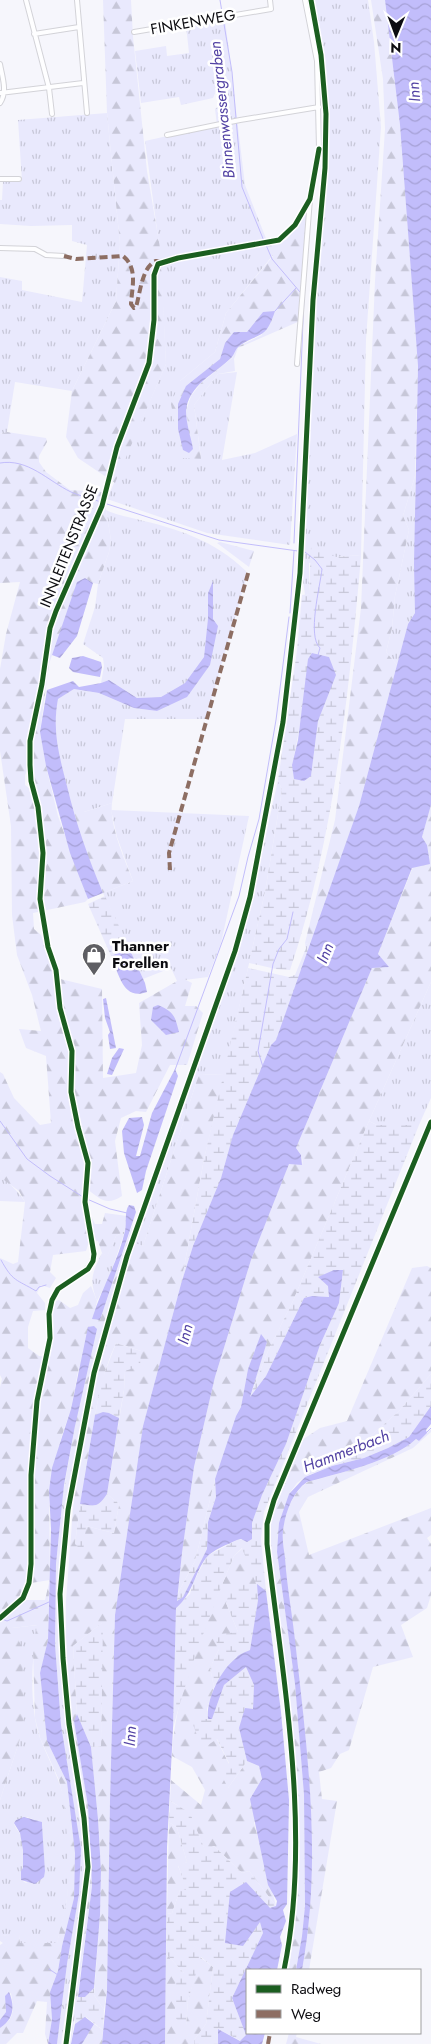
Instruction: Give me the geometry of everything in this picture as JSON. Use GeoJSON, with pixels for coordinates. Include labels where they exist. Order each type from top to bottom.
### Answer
{"type":"FeatureCollection","features":[{"type":"Feature","properties":{"kind":"street"},"geometry":{"type":"LineString","coordinates":[[26,0],[49,88],[52,114]]}},
{"type":"Feature","properties":{"kind":"street"},"geometry":{"type":"LineString","coordinates":[[77,0],[87,113]]}},
{"type":"Feature","properties":{"kind":"street","name":"FINKENWEG"},"geometry":{"type":"LineString","coordinates":[[134,32],[271,9],[270,0]]}},
{"type":"Feature","properties":{"kind":"street"},"geometry":{"type":"LineString","coordinates":[[297,364],[310,199],[319,149],[317,61],[305,0]]}},
{"type":"Feature","properties":{"kind":"street"},"geometry":{"type":"LineString","coordinates":[[34,34],[79,27]]}},
{"type":"Feature","properties":{"kind":"street"},"geometry":{"type":"LineString","coordinates":[[0,64],[4,98],[0,103]]}},
{"type":"Feature","properties":{"kind":"street"},"geometry":{"type":"LineString","coordinates":[[2,93],[83,83]]}},
{"type":"Feature","properties":{"kind":"street"},"geometry":{"type":"LineString","coordinates":[[167,135],[240,120],[319,107]]}},
{"type":"Feature","properties":{"kind":"street"},"geometry":{"type":"LineString","coordinates":[[0,179],[19,179]]}},
{"type":"Feature","properties":{"kind":"street","name":"INNLEITENSTRASSE"},"geometry":{"type":"LineString","coordinates":[[52,1300],[58,1289],[88,1269],[93,1261],[93,1243],[85,1199],[88,1163],[78,1128],[71,1092],[72,1051],[61,1014],[56,970],[48,947],[40,899],[43,853],[38,807],[31,781],[30,741],[42,684],[50,628],[102,506],[117,447],[149,363],[154,320],[154,275],[158,264],[279,240],[295,225],[310,199]]}},
{"type":"Feature","properties":{"kind":"street"},"geometry":{"type":"LineString","coordinates":[[0,248],[35,249],[46,255],[64,256]]}},
{"type":"Feature","properties":{"kind":"green space"},"geometry":{"type":"Polygon","coordinates":[[[103,0],[131,0],[147,171],[161,254],[166,364],[115,483],[78,458],[66,437],[72,391],[116,301],[120,244],[107,113],[103,0]]]}},
{"type":"Feature","properties":{"kind":"green space"},"geometry":{"type":"Polygon","coordinates":[[[314,0],[368,0],[374,42],[381,127],[366,340],[361,555],[336,557],[309,563],[309,594],[305,595],[303,580],[304,544],[315,298],[328,170],[328,99],[322,43],[314,0]]]}},
{"type":"Feature","properties":{"kind":"green space"},"geometry":{"type":"Polygon","coordinates":[[[371,0],[385,0],[400,125],[418,366],[415,476],[403,516],[409,530],[395,596],[392,628],[386,652],[397,665],[359,806],[311,945],[305,943],[335,820],[361,608],[375,281],[385,129],[383,79],[371,0]]]}},
{"type":"Feature","properties":{"kind":"green space"},"geometry":{"type":"Polygon","coordinates":[[[225,19],[245,185],[267,241],[161,259],[145,141],[217,125],[215,109],[225,102],[226,89],[217,89],[213,98],[181,105],[179,97],[141,103],[135,51],[166,46],[167,56],[189,53],[186,25],[225,19]]]}},
{"type":"Feature","properties":{"kind":"green space"},"geometry":{"type":"Polygon","coordinates":[[[107,113],[120,244],[116,301],[72,391],[15,382],[7,432],[0,434],[0,277],[22,281],[22,290],[82,302],[87,245],[72,241],[72,225],[31,226],[0,224],[0,200],[2,200],[3,181],[22,181],[18,120],[107,113]]]}},
{"type":"Feature","properties":{"kind":"green space"},"geometry":{"type":"Polygon","coordinates":[[[304,212],[309,212],[300,321],[238,348],[234,359],[235,371],[218,374],[194,405],[201,459],[181,458],[171,404],[180,381],[215,352],[226,313],[273,256],[264,245],[267,241],[286,240],[293,232],[304,212]],[[263,312],[247,332],[225,343],[220,359],[204,372],[178,404],[193,449],[186,411],[191,396],[201,383],[232,358],[237,347],[262,335],[263,312]]]}},
{"type":"Feature","properties":{"kind":"green space"},"geometry":{"type":"Polygon","coordinates":[[[264,245],[273,255],[226,313],[215,352],[180,381],[201,458],[194,405],[218,374],[237,372],[222,460],[255,453],[297,434],[290,545],[207,533],[107,499],[166,364],[161,267],[175,261],[264,245]]]}},
{"type":"Feature","properties":{"kind":"green space"},"geometry":{"type":"Polygon","coordinates":[[[7,432],[46,438],[47,442],[39,456],[39,462],[46,472],[70,490],[103,492],[111,540],[98,584],[85,578],[77,583],[49,664],[40,732],[58,816],[88,899],[85,902],[33,913],[34,929],[41,935],[56,978],[102,989],[103,1078],[136,1073],[142,1045],[139,1003],[177,981],[184,979],[192,983],[185,1006],[196,1006],[203,1013],[187,1065],[170,1065],[146,1112],[136,1111],[121,1118],[115,1141],[122,1196],[107,1201],[99,1198],[86,1188],[87,1208],[95,1224],[102,1224],[105,1213],[127,1216],[125,1231],[116,1236],[107,1257],[102,1253],[98,1241],[89,1242],[86,1251],[53,1255],[50,1272],[56,1278],[50,1288],[41,1285],[37,1293],[45,1303],[45,1310],[33,1311],[28,1327],[28,1348],[39,1356],[48,1357],[53,1302],[59,1300],[70,1308],[78,1305],[83,1293],[91,1286],[97,1301],[93,1319],[100,1320],[133,1223],[130,1241],[143,1246],[199,1074],[224,1075],[204,1159],[181,1284],[143,1426],[115,1615],[107,1990],[104,2010],[94,1995],[101,1871],[91,1747],[101,1746],[102,1623],[73,1646],[77,1714],[75,1721],[88,1806],[92,1886],[71,2044],[67,2044],[90,1864],[85,1810],[70,1707],[66,1643],[66,1601],[74,1496],[63,1493],[75,1426],[79,1366],[71,1409],[62,1435],[49,1491],[50,1580],[31,1583],[25,1600],[45,1600],[49,1583],[48,1640],[40,1674],[47,1741],[67,1782],[75,1853],[74,1898],[58,1971],[50,1992],[52,2019],[48,2044],[45,2034],[47,2002],[37,2001],[23,2033],[17,2033],[6,2044],[0,2044],[0,2028],[11,2017],[13,2004],[11,1993],[5,1996],[6,2012],[0,2020],[0,1945],[3,1943],[0,1941],[0,1936],[19,1934],[20,1943],[57,1943],[67,1899],[68,1849],[64,1802],[59,1780],[40,1738],[35,1718],[33,1649],[37,1625],[12,1628],[22,1647],[24,1714],[20,1739],[0,1800],[0,1387],[2,1379],[0,1375],[0,1258],[13,1264],[18,1262],[25,1202],[19,1191],[4,1180],[0,1170],[0,1072],[3,1074],[14,1098],[40,1125],[51,1123],[46,1056],[26,1048],[19,1029],[41,1031],[32,995],[17,955],[12,915],[11,826],[0,751],[0,669],[6,634],[20,582],[0,583],[0,434],[7,432]],[[29,767],[25,775],[25,785],[33,791],[36,788],[33,774],[29,767]],[[116,1343],[106,1368],[97,1406],[75,1544],[86,1526],[114,1533],[119,1504],[107,1494],[124,1390],[125,1370],[141,1351],[116,1343]]]}},
{"type":"Feature","properties":{"kind":"green space"},"geometry":{"type":"Polygon","coordinates":[[[415,476],[415,613],[408,624],[397,665],[386,652],[392,628],[395,596],[409,530],[403,516],[415,476]]]}},
{"type":"Feature","properties":{"kind":"green space"},"geometry":{"type":"Polygon","coordinates":[[[106,510],[195,537],[234,560],[246,571],[246,579],[206,719],[125,719],[112,803],[84,812],[74,812],[62,770],[57,742],[56,713],[58,699],[74,689],[99,693],[134,708],[157,711],[210,665],[213,583],[208,593],[208,618],[204,657],[185,683],[161,697],[137,698],[109,680],[101,683],[104,666],[103,658],[83,644],[95,607],[98,584],[109,552],[111,540],[106,510]]]}},
{"type":"Feature","properties":{"kind":"green space"},"geometry":{"type":"Polygon","coordinates":[[[220,542],[254,551],[249,567],[217,543],[220,542]]]}},
{"type":"Feature","properties":{"kind":"green space"},"geometry":{"type":"Polygon","coordinates":[[[311,547],[336,557],[361,555],[350,669],[337,771],[317,872],[305,922],[290,970],[249,963],[265,892],[282,790],[278,780],[297,651],[302,595],[309,594],[311,547]],[[312,653],[292,765],[311,776],[318,721],[324,705],[329,657],[312,653]]]}},
{"type":"Feature","properties":{"kind":"green space"},"geometry":{"type":"Polygon","coordinates":[[[278,780],[282,790],[265,892],[224,1075],[199,1074],[143,1246],[134,1243],[215,1012],[252,898],[278,780]]]}},
{"type":"Feature","properties":{"kind":"green space"},"geometry":{"type":"Polygon","coordinates":[[[112,803],[115,832],[133,881],[103,893],[86,854],[74,812],[84,812],[112,803]]]}},
{"type":"Feature","properties":{"kind":"green space"},"geometry":{"type":"Polygon","coordinates":[[[431,805],[431,982],[369,1121],[293,1301],[268,1351],[249,1399],[267,1342],[261,1335],[248,1369],[241,1407],[236,1416],[215,1479],[195,1561],[178,1593],[194,1467],[215,1377],[251,1260],[289,1163],[302,1165],[302,1158],[296,1148],[372,968],[388,967],[378,954],[413,867],[427,845],[422,837],[431,805]]]}},
{"type":"Feature","properties":{"kind":"green space"},"geometry":{"type":"Polygon","coordinates":[[[111,810],[249,816],[221,943],[208,977],[177,981],[171,968],[143,979],[103,893],[133,881],[117,837],[111,810]]]}},
{"type":"Feature","properties":{"kind":"green space"},"geometry":{"type":"Polygon","coordinates":[[[105,896],[129,948],[111,956],[88,904],[105,896]]]}},
{"type":"Feature","properties":{"kind":"green space"},"geometry":{"type":"Polygon","coordinates":[[[305,943],[311,945],[276,1040],[271,1045],[233,1135],[221,1178],[193,1246],[181,1284],[204,1159],[248,968],[289,977],[295,975],[306,948],[305,943]]]}},
{"type":"Feature","properties":{"kind":"green space"},"geometry":{"type":"Polygon","coordinates":[[[431,982],[431,1098],[419,1125],[377,1125],[369,1121],[431,982]]]}},
{"type":"Feature","properties":{"kind":"green space"},"geometry":{"type":"Polygon","coordinates":[[[369,1121],[377,1125],[419,1125],[264,1512],[261,1539],[266,1591],[257,1585],[258,1600],[250,1650],[236,1657],[214,1687],[210,1668],[219,1649],[214,1635],[238,1632],[226,1603],[232,1585],[256,1584],[242,1548],[234,1556],[208,1620],[173,1728],[176,1607],[190,1594],[193,1583],[207,1556],[237,1540],[252,1539],[252,1523],[262,1495],[286,1444],[320,1345],[339,1303],[343,1270],[318,1277],[329,1286],[329,1297],[312,1296],[304,1298],[266,1376],[249,1399],[268,1351],[293,1301],[369,1121]]]}},
{"type":"Feature","properties":{"kind":"green space"},"geometry":{"type":"Polygon","coordinates":[[[0,1170],[5,1179],[25,1202],[0,1201],[0,1170]]]}},
{"type":"Feature","properties":{"kind":"green space"},"geometry":{"type":"Polygon","coordinates":[[[125,1231],[109,1278],[97,1301],[92,1282],[96,1266],[102,1253],[107,1256],[116,1236],[125,1231]]]}},
{"type":"Feature","properties":{"kind":"green space"},"geometry":{"type":"Polygon","coordinates":[[[427,1266],[431,1268],[431,1374],[398,1412],[360,1445],[314,1466],[311,1474],[297,1483],[289,1494],[277,1552],[295,1684],[304,1795],[305,1906],[296,1969],[289,1969],[298,1880],[298,1810],[287,1692],[268,1535],[271,1519],[302,1440],[320,1428],[347,1421],[412,1268],[427,1266]]]}},
{"type":"Feature","properties":{"kind":"green space"},"geometry":{"type":"Polygon","coordinates":[[[116,1343],[141,1351],[140,1366],[125,1371],[119,1418],[109,1413],[95,1415],[102,1380],[116,1343]]]}},
{"type":"Feature","properties":{"kind":"green space"},"geometry":{"type":"Polygon","coordinates":[[[431,1374],[431,1406],[409,1437],[364,1458],[332,1466],[311,1474],[314,1466],[360,1445],[398,1412],[431,1374]]]}},
{"type":"Feature","properties":{"kind":"green space"},"geometry":{"type":"Polygon","coordinates":[[[431,1429],[431,1432],[413,1448],[308,1497],[299,1512],[309,1555],[431,1508],[431,1535],[427,1538],[431,1544],[431,1595],[427,1608],[401,1625],[413,1657],[373,1667],[349,1750],[340,1754],[331,1768],[319,1772],[322,1799],[337,1801],[309,1969],[302,1969],[311,1890],[311,1811],[305,1732],[285,1566],[283,1534],[286,1518],[294,1497],[302,1486],[308,1482],[380,1460],[407,1447],[416,1439],[419,1441],[431,1429]]]}},
{"type":"Feature","properties":{"kind":"green space"},"geometry":{"type":"Polygon","coordinates":[[[215,1479],[216,1497],[208,1522],[207,1549],[183,1597],[177,1601],[178,1593],[195,1561],[215,1479]]]}},
{"type":"Feature","properties":{"kind":"green space"},"geometry":{"type":"Polygon","coordinates":[[[63,1493],[67,1494],[59,1564],[59,1648],[66,1726],[84,1849],[84,1883],[61,2044],[57,2044],[67,1964],[79,1894],[61,1725],[55,1644],[56,1564],[63,1493]]]}},
{"type":"Feature","properties":{"kind":"green space"},"geometry":{"type":"Polygon","coordinates":[[[107,1494],[119,1504],[114,1533],[86,1526],[83,1552],[75,1544],[80,1504],[96,1505],[107,1494]]]}},
{"type":"Feature","properties":{"kind":"green space"},"geometry":{"type":"Polygon","coordinates":[[[243,1548],[257,1584],[226,1603],[238,1632],[219,1649],[210,1668],[214,1687],[207,1709],[208,1719],[192,1719],[203,1748],[216,1738],[229,1764],[228,1788],[247,1761],[259,1766],[262,1780],[254,1823],[276,1906],[249,1871],[242,1873],[214,1846],[205,1851],[196,1829],[187,1816],[170,1801],[171,1780],[201,1805],[205,1790],[192,1767],[172,1756],[174,1730],[179,1704],[194,1654],[234,1556],[243,1548]]]}},
{"type":"Feature","properties":{"kind":"green space"},"geometry":{"type":"Polygon","coordinates":[[[103,1622],[101,1746],[91,1747],[77,1714],[73,1646],[103,1622]]]}},
{"type":"Feature","properties":{"kind":"green space"},"geometry":{"type":"Polygon","coordinates":[[[38,1625],[32,1682],[36,1725],[59,1783],[66,1810],[68,1888],[57,1944],[20,1943],[19,1935],[0,1936],[0,1800],[20,1739],[12,1628],[38,1625]],[[27,1817],[16,1820],[14,1823],[23,1845],[24,1863],[21,1880],[26,1883],[45,1871],[41,1822],[27,1817]]]}},
{"type":"Feature","properties":{"kind":"green space"},"geometry":{"type":"Polygon","coordinates":[[[246,1667],[254,1685],[253,1710],[239,1728],[247,1761],[228,1788],[220,1772],[229,1763],[217,1739],[202,1749],[191,1719],[212,1719],[224,1685],[246,1667]]]}},
{"type":"Feature","properties":{"kind":"green space"},"geometry":{"type":"Polygon","coordinates":[[[170,1801],[190,1813],[205,1850],[214,1846],[242,1873],[249,1871],[276,1906],[270,1909],[261,1922],[263,1933],[232,1998],[246,2035],[241,2041],[218,2029],[218,2044],[194,2044],[194,2040],[206,2024],[213,1967],[201,1957],[188,2000],[186,2026],[175,2018],[175,1984],[184,1973],[166,1954],[167,1914],[172,1913],[180,1890],[187,1890],[178,1865],[187,1862],[177,1828],[169,1822],[170,1801]]]}},
{"type":"Feature","properties":{"kind":"green space"},"geometry":{"type":"Polygon","coordinates":[[[169,1822],[177,1828],[187,1862],[178,1866],[188,1890],[180,1890],[172,1913],[167,1914],[169,1822]]]}},
{"type":"Feature","properties":{"kind":"green space"},"geometry":{"type":"Polygon","coordinates":[[[166,1954],[184,1973],[186,2025],[188,2000],[200,1957],[213,1967],[206,2024],[194,2040],[194,2044],[165,2044],[166,1954]]]}},
{"type":"Feature","properties":{"kind":"green space"},"geometry":{"type":"Polygon","coordinates":[[[94,1988],[94,1995],[104,2010],[103,2030],[86,2017],[75,2024],[74,2011],[78,1997],[85,1997],[94,1988]]]}},
{"type":"Feature","properties":{"kind":"green space"},"geometry":{"type":"Polygon","coordinates":[[[94,2024],[103,2030],[102,2044],[82,2044],[94,2024]]]}},
{"type":"Feature","properties":{"kind":"green space"},"geometry":{"type":"Polygon","coordinates":[[[289,2034],[297,2034],[296,2037],[321,2044],[286,2044],[289,2034]]]}},
{"type":"Feature","properties":{"kind":"water","name":"Inn"},"geometry":{"type":"Polygon","coordinates":[[[385,0],[431,0],[431,805],[422,837],[427,845],[430,864],[412,868],[378,954],[389,967],[372,968],[296,1148],[301,1155],[302,1165],[289,1164],[251,1260],[215,1377],[194,1467],[177,1601],[183,1597],[207,1549],[208,1522],[216,1497],[215,1479],[236,1416],[241,1407],[248,1369],[261,1334],[267,1342],[250,1397],[266,1376],[304,1298],[312,1296],[329,1297],[328,1286],[318,1277],[334,1270],[343,1270],[339,1303],[320,1345],[286,1444],[262,1495],[252,1523],[252,1539],[247,1542],[241,1539],[237,1540],[209,1555],[202,1564],[186,1597],[176,1608],[173,1728],[167,1847],[165,2044],[102,2044],[107,1990],[115,1615],[143,1426],[193,1246],[221,1178],[233,1135],[271,1045],[276,1040],[359,806],[408,624],[415,613],[414,564],[418,366],[400,125],[385,0]]]}},
{"type":"Feature","properties":{"kind":"water"},"geometry":{"type":"Polygon","coordinates":[[[275,311],[268,327],[261,335],[238,347],[231,358],[203,381],[191,394],[186,411],[193,449],[189,453],[183,450],[178,429],[178,404],[186,386],[220,359],[225,343],[234,332],[247,332],[263,312],[275,311]]]}},
{"type":"Feature","properties":{"kind":"water"},"geometry":{"type":"Polygon","coordinates":[[[85,578],[93,583],[77,636],[60,658],[52,655],[77,582],[85,578]]]}},
{"type":"Feature","properties":{"kind":"water"},"geometry":{"type":"Polygon","coordinates":[[[213,581],[213,619],[218,626],[210,665],[187,697],[157,711],[134,708],[99,693],[74,689],[58,699],[56,732],[61,764],[78,827],[103,893],[88,899],[70,853],[46,766],[40,732],[47,690],[73,681],[79,687],[109,680],[137,698],[161,697],[185,683],[204,657],[208,618],[208,593],[213,581]]]}},
{"type":"Feature","properties":{"kind":"water"},"geometry":{"type":"Polygon","coordinates":[[[312,653],[329,657],[336,675],[318,721],[311,776],[304,781],[294,779],[292,765],[298,740],[308,659],[312,653]]]}},
{"type":"Feature","properties":{"kind":"water"},"geometry":{"type":"Polygon","coordinates":[[[83,656],[101,662],[100,677],[73,672],[69,668],[72,658],[83,656]]]}},
{"type":"Feature","properties":{"kind":"water"},"geometry":{"type":"Polygon","coordinates":[[[129,948],[145,983],[147,992],[132,993],[127,989],[111,956],[129,948]]]}},
{"type":"Feature","properties":{"kind":"water"},"geometry":{"type":"Polygon","coordinates":[[[106,998],[116,1048],[110,1049],[108,1035],[110,1032],[105,1018],[103,999],[106,998]]]}},
{"type":"Feature","properties":{"kind":"water"},"geometry":{"type":"Polygon","coordinates":[[[158,1005],[173,1015],[179,1032],[166,1035],[151,1020],[153,1007],[158,1005]]]}},
{"type":"Feature","properties":{"kind":"water"},"geometry":{"type":"Polygon","coordinates":[[[119,1048],[124,1049],[112,1075],[107,1074],[112,1058],[119,1048]]]}},
{"type":"Feature","properties":{"kind":"water"},"geometry":{"type":"Polygon","coordinates":[[[175,1069],[178,1076],[146,1171],[142,1190],[137,1193],[124,1153],[122,1131],[129,1118],[142,1117],[144,1125],[136,1156],[140,1156],[152,1113],[175,1069]]]}},
{"type":"Feature","properties":{"kind":"water"},"geometry":{"type":"Polygon","coordinates":[[[129,1205],[134,1206],[136,1212],[100,1320],[92,1319],[122,1242],[129,1205]]]}},
{"type":"Feature","properties":{"kind":"water"},"geometry":{"type":"Polygon","coordinates":[[[94,1326],[97,1329],[64,1485],[56,1564],[55,1644],[61,1725],[81,1849],[79,1894],[67,1964],[57,2044],[48,2044],[52,2019],[50,1992],[58,1971],[74,1898],[75,1853],[67,1782],[47,1741],[40,1673],[48,1640],[51,1529],[49,1491],[52,1468],[71,1409],[88,1327],[94,1326]]]}},
{"type":"Feature","properties":{"kind":"water"},"geometry":{"type":"Polygon","coordinates":[[[431,1406],[431,1424],[426,1430],[427,1433],[419,1441],[416,1439],[407,1447],[380,1460],[307,1482],[293,1497],[285,1518],[283,1541],[305,1729],[312,1850],[308,1930],[302,1969],[296,1969],[305,1906],[304,1795],[295,1684],[277,1552],[279,1523],[289,1494],[305,1477],[332,1466],[364,1458],[409,1437],[431,1406]]]}},
{"type":"Feature","properties":{"kind":"water"},"geometry":{"type":"Polygon","coordinates":[[[103,1412],[119,1418],[107,1494],[96,1505],[80,1504],[95,1415],[103,1412]]]}},
{"type":"Feature","properties":{"kind":"water"},"geometry":{"type":"Polygon","coordinates":[[[257,1584],[266,1591],[281,1712],[289,1800],[287,1904],[283,1910],[286,1921],[280,1937],[282,1945],[277,1969],[246,1969],[246,2034],[265,2034],[262,2044],[218,2044],[218,2029],[240,2041],[246,2035],[232,1998],[263,1933],[260,1922],[243,1946],[225,1943],[230,1892],[246,1882],[270,1908],[276,1906],[277,1901],[268,1885],[250,1799],[262,1779],[259,1766],[247,1761],[239,1728],[245,1708],[253,1709],[254,1685],[246,1667],[224,1685],[212,1719],[208,1719],[209,1703],[215,1686],[230,1664],[241,1654],[250,1650],[258,1600],[257,1584]]]}},
{"type":"Feature","properties":{"kind":"water"},"geometry":{"type":"Polygon","coordinates":[[[77,1714],[91,1747],[101,1871],[100,1915],[94,1988],[85,1997],[78,1997],[92,1886],[88,1806],[74,1721],[77,1714]]]}},
{"type":"Feature","properties":{"kind":"water"},"geometry":{"type":"Polygon","coordinates":[[[24,1817],[42,1822],[45,1871],[44,1877],[35,1884],[21,1880],[23,1850],[20,1833],[14,1823],[16,1820],[24,1817]]]}},
{"type":"Feature","properties":{"kind":"water"},"geometry":{"type":"Polygon","coordinates":[[[9,1992],[12,2002],[11,2016],[0,2028],[0,2020],[6,2012],[5,1996],[9,1992]]]}},
{"type":"Feature","properties":{"kind":"water"},"geometry":{"type":"Polygon","coordinates":[[[85,2017],[94,2024],[82,2044],[71,2044],[75,2024],[85,2017]]]}},
{"type":"Feature","properties":{"kind":"waterway","name":"Binnenwassergraben"},"geometry":{"type":"LineString","coordinates":[[220,0],[232,72],[242,187],[264,241]]}},
{"type":"Feature","properties":{"kind":"waterway","name":"Binnenwassergraben"},"geometry":{"type":"LineString","coordinates":[[266,245],[272,259],[300,292]]}},
{"type":"Feature","properties":{"kind":"waterway"},"geometry":{"type":"LineString","coordinates":[[275,311],[296,288]]}},
{"type":"Feature","properties":{"kind":"waterway","name":"Binnenwassergraben"},"geometry":{"type":"LineString","coordinates":[[294,543],[304,296]]}},
{"type":"Feature","properties":{"kind":"waterway"},"geometry":{"type":"LineString","coordinates":[[0,463],[10,462],[29,467],[71,492],[98,501]]}},
{"type":"Feature","properties":{"kind":"waterway"},"geometry":{"type":"LineString","coordinates":[[107,504],[219,540],[305,552],[322,569],[314,622],[316,642],[320,648],[318,655]]}},
{"type":"Feature","properties":{"kind":"waterway","name":"Binnenwassergraben"},"geometry":{"type":"LineString","coordinates":[[290,613],[294,551]]}},
{"type":"Feature","properties":{"kind":"waterway"},"geometry":{"type":"LineString","coordinates":[[175,1070],[239,896],[259,819],[276,720],[289,617]]}},
{"type":"Feature","properties":{"kind":"waterway"},"geometry":{"type":"LineString","coordinates":[[263,1067],[258,1051],[273,964],[279,949],[287,939],[293,912]]}},
{"type":"Feature","properties":{"kind":"waterway"},"geometry":{"type":"LineString","coordinates":[[0,1121],[27,1159],[83,1197]]}},
{"type":"Feature","properties":{"kind":"waterway"},"geometry":{"type":"LineString","coordinates":[[87,1199],[110,1209],[127,1213]]}},
{"type":"Feature","properties":{"kind":"waterway"},"geometry":{"type":"LineString","coordinates":[[1,1260],[12,1276],[19,1282],[36,1291],[39,1287],[46,1285]]}},
{"type":"Feature","properties":{"kind":"waterway"},"geometry":{"type":"LineString","coordinates":[[426,1433],[431,1428]]}},
{"type":"Feature","properties":{"kind":"waterway"},"geometry":{"type":"LineString","coordinates":[[0,1618],[7,1621],[49,1602]]}},
{"type":"Feature","properties":{"kind":"waterway"},"geometry":{"type":"LineString","coordinates":[[49,1969],[58,1975]]}},
{"type":"Feature","properties":{"kind":"marked path"},"geometry":{"type":"LineString","coordinates":[[64,256],[76,259],[123,256],[131,266],[133,278],[131,304],[134,308],[136,307],[142,281],[148,268],[156,261],[160,262]]}},
{"type":"Feature","properties":{"kind":"marked path"},"geometry":{"type":"LineString","coordinates":[[170,870],[169,853],[249,570]]}},
{"type":"Feature","properties":{"kind":"marked path"},"geometry":{"type":"LineString","coordinates":[[268,2044],[270,2034]]}},
{"type":"Feature","properties":{"kind":"cycle path"},"geometry":{"type":"LineString","coordinates":[[66,2044],[88,1867],[84,1818],[69,1724],[63,1658],[60,1594],[68,1510],[94,1373],[127,1256],[235,951],[250,897],[283,722],[300,573],[313,300],[325,168],[326,114],[321,55],[311,0]]}},
{"type":"Feature","properties":{"kind":"cycle path"},"geometry":{"type":"LineString","coordinates":[[0,1618],[23,1598],[29,1583],[31,1564],[31,1475],[37,1401],[50,1338],[49,1314],[52,1300],[58,1289],[88,1269],[93,1261],[94,1254],[85,1202],[88,1163],[71,1092],[72,1051],[60,1008],[56,970],[48,947],[40,899],[43,853],[38,807],[31,781],[30,741],[42,684],[50,628],[102,506],[117,447],[149,363],[154,320],[154,275],[158,264],[178,258],[279,240],[295,225],[310,199],[319,149]]}},
{"type":"Feature","properties":{"kind":"cycle path"},"geometry":{"type":"LineString","coordinates":[[284,1969],[292,1918],[295,1812],[287,1703],[267,1544],[267,1524],[274,1500],[431,1122]]}},
{"type":"Feature","properties":{"kind":"place","name":"Thanner Forellen"},"geometry":{"type":"Point","coordinates":[94,976]}},
{"type":"Feature","properties":{"kind":"water label","name":"Hammerbach"},"geometry":{"type":"Point","coordinates":[346,1451]}}]}
